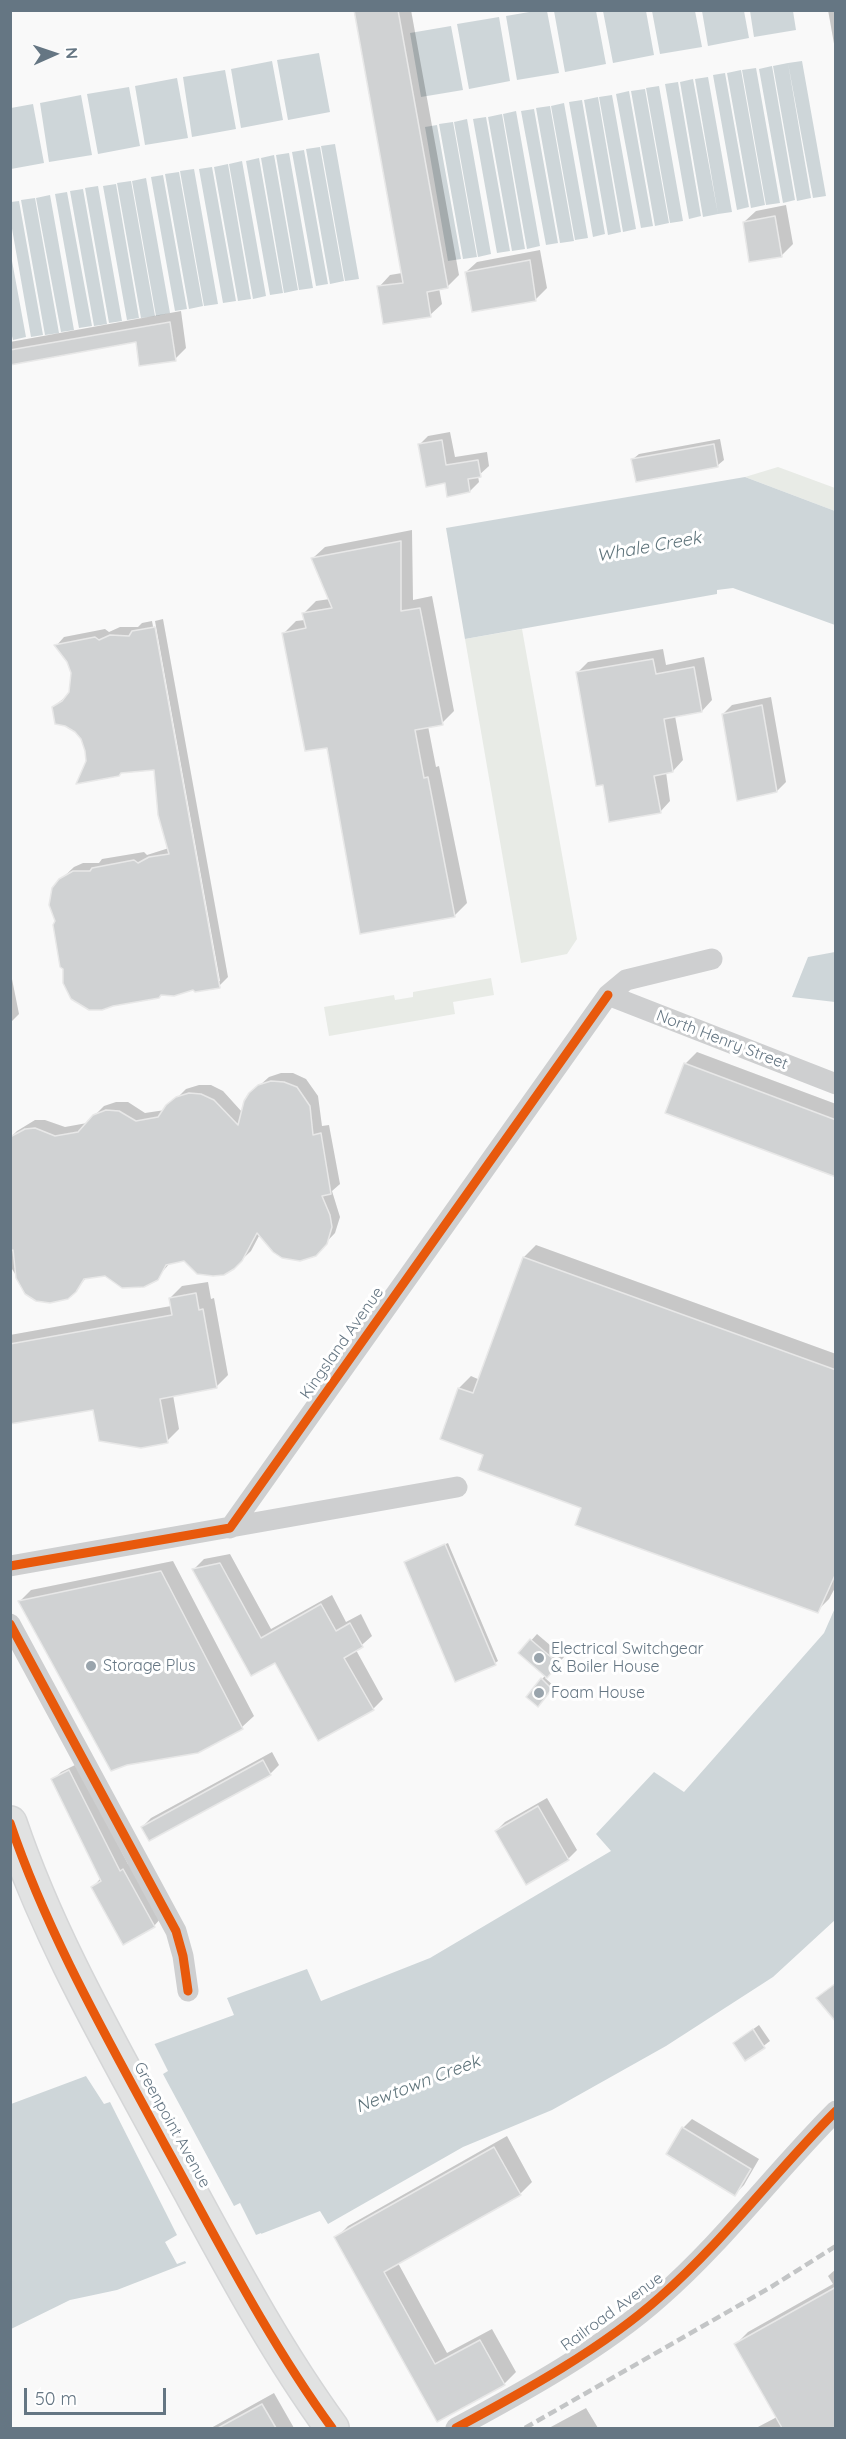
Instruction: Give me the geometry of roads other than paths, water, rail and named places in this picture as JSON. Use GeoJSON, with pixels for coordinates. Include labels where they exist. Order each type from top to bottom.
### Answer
{"type":"FeatureCollection","features":[{"type":"Feature","properties":{"kind":"main road","name":"Greenpoint Avenue"},"geometry":{"type":"LineString","coordinates":[[10,1823],[44,1911],[72,1972],[263,2324],[293,2373],[332,2428]]}},
{"type":"Feature","properties":{"kind":"street","name":"Kingsland Avenue"},"geometry":{"type":"LineString","coordinates":[[230,1528],[608,995],[626,980],[712,959]]}},
{"type":"Feature","properties":{"kind":"street","name":"North Henry Street"},"geometry":{"type":"LineString","coordinates":[[608,995],[836,1084]]}},
{"type":"Feature","properties":{"kind":"street"},"geometry":{"type":"LineString","coordinates":[[10,1566],[457,1488]]}},
{"type":"Feature","properties":{"kind":"street"},"geometry":{"type":"LineString","coordinates":[[10,1624],[176,1931],[183,1956],[188,1992]]}},
{"type":"Feature","properties":{"kind":"street","name":"Railroad Avenue"},"geometry":{"type":"LineString","coordinates":[[456,2428],[543,2379],[606,2338],[657,2300],[699,2260],[782,2167],[836,2111]]}},
{"type":"Feature","properties":{"kind":"water"},"geometry":{"type":"Polygon","coordinates":[[[547,11],[559,73],[517,80],[506,16],[547,11]]]}},
{"type":"Feature","properties":{"kind":"water"},"geometry":{"type":"Polygon","coordinates":[[[554,11],[596,11],[606,64],[565,72],[554,11]]]}},
{"type":"Feature","properties":{"kind":"water"},"geometry":{"type":"Polygon","coordinates":[[[603,11],[646,11],[654,55],[613,63],[603,11]]]}},
{"type":"Feature","properties":{"kind":"water"},"geometry":{"type":"Polygon","coordinates":[[[652,11],[695,11],[702,47],[660,54],[652,11]]]}},
{"type":"Feature","properties":{"kind":"water"},"geometry":{"type":"Polygon","coordinates":[[[702,11],[744,11],[749,38],[708,46],[702,11]]]}},
{"type":"Feature","properties":{"kind":"water"},"geometry":{"type":"Polygon","coordinates":[[[750,11],[793,11],[796,30],[754,37],[750,11]]]}},
{"type":"Feature","properties":{"kind":"water"},"geometry":{"type":"Polygon","coordinates":[[[499,17],[510,81],[469,89],[457,24],[499,17]]]}},
{"type":"Feature","properties":{"kind":"water"},"geometry":{"type":"Polygon","coordinates":[[[451,26],[463,90],[421,97],[410,33],[451,26]]]}},
{"type":"Feature","properties":{"kind":"water"},"geometry":{"type":"Polygon","coordinates":[[[319,53],[330,112],[288,120],[277,60],[319,53]]]}},
{"type":"Feature","properties":{"kind":"water"},"geometry":{"type":"Polygon","coordinates":[[[272,61],[283,120],[241,128],[231,69],[272,61]]]}},
{"type":"Feature","properties":{"kind":"water"},"geometry":{"type":"Polygon","coordinates":[[[802,61],[826,196],[813,198],[788,63],[802,61]]]}},
{"type":"Feature","properties":{"kind":"water"},"geometry":{"type":"Polygon","coordinates":[[[788,63],[811,198],[797,201],[773,66],[788,63]]]}},
{"type":"Feature","properties":{"kind":"water"},"geometry":{"type":"Polygon","coordinates":[[[772,66],[795,200],[783,203],[759,69],[772,66]]]}},
{"type":"Feature","properties":{"kind":"water"},"geometry":{"type":"Polygon","coordinates":[[[756,68],[780,203],[766,205],[742,70],[756,68]]]}},
{"type":"Feature","properties":{"kind":"water"},"geometry":{"type":"Polygon","coordinates":[[[225,70],[236,129],[192,137],[183,77],[225,70]]]}},
{"type":"Feature","properties":{"kind":"water"},"geometry":{"type":"Polygon","coordinates":[[[741,70],[765,205],[751,208],[727,73],[741,70]]]}},
{"type":"Feature","properties":{"kind":"water"},"geometry":{"type":"Polygon","coordinates":[[[725,73],[749,207],[737,210],[713,75],[725,73]]]}},
{"type":"Feature","properties":{"kind":"water"},"geometry":{"type":"Polygon","coordinates":[[[708,77],[732,212],[718,214],[695,79],[708,77]]]}},
{"type":"Feature","properties":{"kind":"water"},"geometry":{"type":"Polygon","coordinates":[[[177,78],[188,138],[145,145],[135,86],[177,78]]]}},
{"type":"Feature","properties":{"kind":"water"},"geometry":{"type":"Polygon","coordinates":[[[693,79],[718,214],[703,217],[680,82],[693,79]]]}},
{"type":"Feature","properties":{"kind":"water"},"geometry":{"type":"Polygon","coordinates":[[[678,82],[701,216],[689,219],[665,84],[678,82]]]}},
{"type":"Feature","properties":{"kind":"water"},"geometry":{"type":"Polygon","coordinates":[[[659,86],[683,221],[670,223],[646,88],[659,86]]]}},
{"type":"Feature","properties":{"kind":"water"},"geometry":{"type":"Polygon","coordinates":[[[129,87],[140,146],[98,154],[87,94],[129,87]]]}},
{"type":"Feature","properties":{"kind":"water"},"geometry":{"type":"Polygon","coordinates":[[[645,89],[669,223],[655,226],[631,91],[645,89]]]}},
{"type":"Feature","properties":{"kind":"water"},"geometry":{"type":"Polygon","coordinates":[[[629,91],[653,226],[641,228],[616,94],[629,91]]]}},
{"type":"Feature","properties":{"kind":"water"},"geometry":{"type":"Polygon","coordinates":[[[81,95],[92,155],[49,162],[40,103],[81,95]]]}},
{"type":"Feature","properties":{"kind":"water"},"geometry":{"type":"Polygon","coordinates":[[[612,95],[636,229],[623,232],[599,97],[612,95]]]}},
{"type":"Feature","properties":{"kind":"water"},"geometry":{"type":"Polygon","coordinates":[[[598,97],[621,232],[608,235],[584,100],[598,97]]]}},
{"type":"Feature","properties":{"kind":"water"},"geometry":{"type":"Polygon","coordinates":[[[582,100],[605,234],[593,237],[569,102],[582,100]]]}},
{"type":"Feature","properties":{"kind":"water"},"geometry":{"type":"Polygon","coordinates":[[[564,103],[588,238],[575,240],[551,106],[564,103]]]}},
{"type":"Feature","properties":{"kind":"water"},"geometry":{"type":"Polygon","coordinates":[[[33,104],[44,163],[11,169],[11,108],[33,104]]]}},
{"type":"Feature","properties":{"kind":"water"},"geometry":{"type":"Polygon","coordinates":[[[550,106],[574,241],[560,243],[536,108],[550,106]]]}},
{"type":"Feature","properties":{"kind":"water"},"geometry":{"type":"Polygon","coordinates":[[[534,109],[558,243],[546,245],[521,111],[534,109]]]}},
{"type":"Feature","properties":{"kind":"water"},"geometry":{"type":"Polygon","coordinates":[[[516,111],[540,246],[527,249],[503,114],[516,111]]]}},
{"type":"Feature","properties":{"kind":"water"},"geometry":{"type":"Polygon","coordinates":[[[502,114],[525,249],[512,251],[488,117],[502,114]]]}},
{"type":"Feature","properties":{"kind":"water"},"geometry":{"type":"Polygon","coordinates":[[[486,117],[510,251],[497,253],[473,119],[486,117]]]}},
{"type":"Feature","properties":{"kind":"water"},"geometry":{"type":"Polygon","coordinates":[[[467,119],[491,254],[478,257],[454,122],[467,119]]]}},
{"type":"Feature","properties":{"kind":"water"},"geometry":{"type":"Polygon","coordinates":[[[453,122],[477,257],[463,259],[439,124],[453,122]]]}},
{"type":"Feature","properties":{"kind":"water"},"geometry":{"type":"Polygon","coordinates":[[[437,125],[461,259],[448,261],[425,127],[437,125]]]}},
{"type":"Feature","properties":{"kind":"water"},"geometry":{"type":"Polygon","coordinates":[[[335,144],[359,279],[345,281],[321,146],[335,144]]]}},
{"type":"Feature","properties":{"kind":"water"},"geometry":{"type":"Polygon","coordinates":[[[320,147],[344,281],[330,284],[306,149],[320,147]]]}},
{"type":"Feature","properties":{"kind":"water"},"geometry":{"type":"Polygon","coordinates":[[[304,150],[328,284],[316,286],[292,152],[304,150]]]}},
{"type":"Feature","properties":{"kind":"water"},"geometry":{"type":"Polygon","coordinates":[[[289,153],[313,288],[299,290],[276,155],[289,153]]]}},
{"type":"Feature","properties":{"kind":"water"},"geometry":{"type":"Polygon","coordinates":[[[274,155],[298,290],[284,293],[261,158],[274,155]]]}},
{"type":"Feature","properties":{"kind":"water"},"geometry":{"type":"Polygon","coordinates":[[[259,158],[283,293],[270,295],[246,161],[259,158]]]}},
{"type":"Feature","properties":{"kind":"water"},"geometry":{"type":"Polygon","coordinates":[[[242,161],[266,296],[253,299],[229,164],[242,161]]]}},
{"type":"Feature","properties":{"kind":"water"},"geometry":{"type":"Polygon","coordinates":[[[228,164],[251,299],[238,301],[214,167],[228,164]]]}},
{"type":"Feature","properties":{"kind":"water"},"geometry":{"type":"Polygon","coordinates":[[[212,167],[236,301],[223,303],[199,169],[212,167]]]}},
{"type":"Feature","properties":{"kind":"water"},"geometry":{"type":"Polygon","coordinates":[[[194,169],[218,304],[204,306],[180,171],[194,169]]]}},
{"type":"Feature","properties":{"kind":"water"},"geometry":{"type":"Polygon","coordinates":[[[179,172],[203,306],[189,309],[165,174],[179,172]]]}},
{"type":"Feature","properties":{"kind":"water"},"geometry":{"type":"Polygon","coordinates":[[[163,175],[187,309],[175,311],[151,177],[163,175]]]}},
{"type":"Feature","properties":{"kind":"water"},"geometry":{"type":"Polygon","coordinates":[[[146,178],[170,313],[156,316],[132,181],[146,178]]]}},
{"type":"Feature","properties":{"kind":"water"},"geometry":{"type":"Polygon","coordinates":[[[131,181],[155,316],[141,318],[117,183],[131,181]]]}},
{"type":"Feature","properties":{"kind":"water"},"geometry":{"type":"Polygon","coordinates":[[[116,184],[139,318],[127,320],[103,186],[116,184]]]}},
{"type":"Feature","properties":{"kind":"water"},"geometry":{"type":"Polygon","coordinates":[[[98,186],[122,321],[109,323],[85,188],[98,186]]]}},
{"type":"Feature","properties":{"kind":"water"},"geometry":{"type":"Polygon","coordinates":[[[83,189],[107,324],[94,326],[70,191],[83,189]]]}},
{"type":"Feature","properties":{"kind":"water"},"geometry":{"type":"Polygon","coordinates":[[[67,192],[92,326],[79,328],[55,194],[67,192]]]}},
{"type":"Feature","properties":{"kind":"water"},"geometry":{"type":"Polygon","coordinates":[[[50,195],[74,330],[61,332],[36,198],[50,195]]]}},
{"type":"Feature","properties":{"kind":"water"},"geometry":{"type":"Polygon","coordinates":[[[35,198],[59,333],[45,335],[21,200],[35,198]]]}},
{"type":"Feature","properties":{"kind":"water"},"geometry":{"type":"Polygon","coordinates":[[[19,201],[43,335],[31,337],[11,223],[11,202],[19,201]]]}},
{"type":"Feature","properties":{"kind":"water"},"geometry":{"type":"Polygon","coordinates":[[[10,250],[26,337],[13,340],[10,328],[10,250]]]}},
{"type":"Feature","properties":{"kind":"water","name":"Whale Creek"},"geometry":{"type":"Polygon","coordinates":[[[745,477],[835,511],[835,625],[733,588],[717,590],[717,594],[465,639],[446,528],[745,477]]]}},
{"type":"Feature","properties":{"kind":"water"},"geometry":{"type":"Polygon","coordinates":[[[835,952],[835,1002],[792,997],[808,957],[835,952]]]}},
{"type":"Feature","properties":{"kind":"water","name":"Newtown Creek"},"geometry":{"type":"Polygon","coordinates":[[[835,1608],[835,1920],[773,1977],[666,2046],[552,2110],[463,2147],[328,2224],[320,2211],[117,2290],[70,2300],[11,2329],[11,2104],[86,2076],[149,2046],[234,2015],[227,1998],[307,1969],[321,2001],[430,1958],[611,1851],[596,1834],[654,1772],[684,1792],[824,1633],[835,1608]]]}},
{"type":"Feature","properties":{"kind":"railway"},"geometry":{"type":"LineString","coordinates":[[525,2428],[771,2287],[836,2246]]}},
{"type":"Feature","properties":{"kind":"place","name":"Electrical Switchgear & Boiler House"},"geometry":{"type":"Point","coordinates":[539,1658]}},
{"type":"Feature","properties":{"kind":"place","name":"Storage Plus"},"geometry":{"type":"Point","coordinates":[91,1666]}},
{"type":"Feature","properties":{"kind":"place","name":"Foam House"},"geometry":{"type":"Point","coordinates":[539,1693]}}]}
